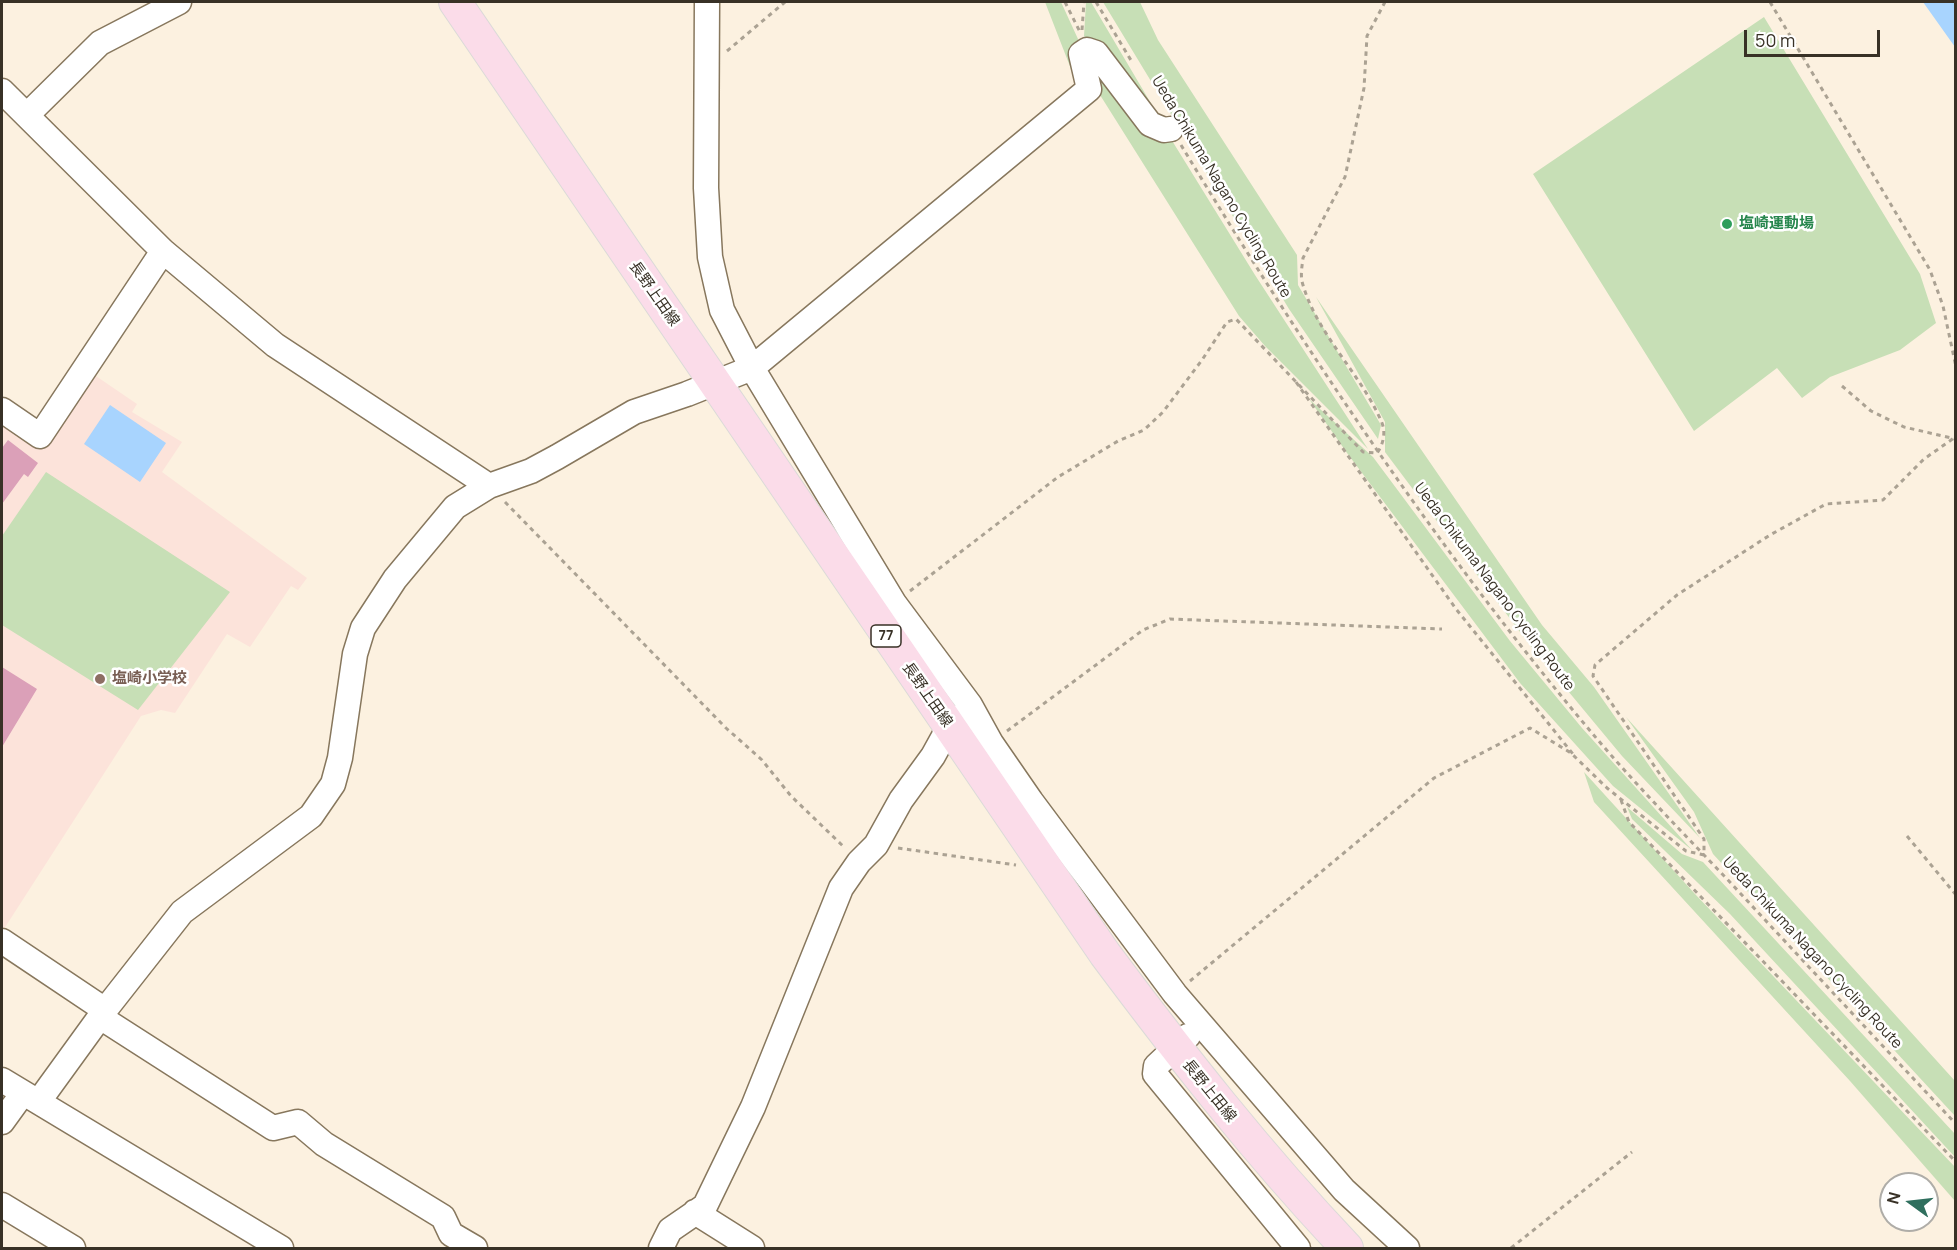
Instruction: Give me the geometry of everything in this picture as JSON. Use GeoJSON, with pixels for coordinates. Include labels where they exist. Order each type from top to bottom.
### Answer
{"type":"FeatureCollection","features":[{"type":"Feature","properties":{"kind":"main road","name":"長野上田線"},"geometry":{"type":"LineString","coordinates":[[455,2],[716,383],[959,716],[1175,1048],[1272,1168],[1347,1248]]}},
{"type":"Feature","properties":{"kind":"street"},"geometry":{"type":"LineString","coordinates":[[27,115],[100,43],[179,2]]}},
{"type":"Feature","properties":{"kind":"street"},"geometry":{"type":"LineString","coordinates":[[707,2],[706,188],[710,257],[722,310],[752,368],[894,603],[959,716],[991,743],[1059,868],[1175,994],[1344,1190],[1407,1248]]}},
{"type":"Feature","properties":{"kind":"street"},"geometry":{"type":"LineString","coordinates":[[2,1122],[31,1097],[103,1014],[182,912],[311,816],[333,784],[355,654],[363,628],[395,579],[455,507],[489,486],[531,471],[634,412],[752,368],[1089,89],[1081,54],[1087,50],[1096,53],[1150,124],[1164,130],[1171,129]]}},
{"type":"Feature","properties":{"kind":"street"},"geometry":{"type":"LineString","coordinates":[[2,91],[163,251],[275,345],[489,486]]}},
{"type":"Feature","properties":{"kind":"street"},"geometry":{"type":"LineString","coordinates":[[2,410],[40,436],[163,251]]}},
{"type":"Feature","properties":{"kind":"street"},"geometry":{"type":"LineString","coordinates":[[661,1248],[670,1230],[705,1206],[753,1107],[841,888],[868,854],[901,800],[959,716]]}},
{"type":"Feature","properties":{"kind":"street"},"geometry":{"type":"LineString","coordinates":[[2,941],[103,1014],[273,1128],[298,1122],[324,1144],[443,1217],[451,1234],[475,1248]]}},
{"type":"Feature","properties":{"kind":"street"},"geometry":{"type":"LineString","coordinates":[[1201,1025],[1156,1066],[1155,1074],[1298,1248]]}},
{"type":"Feature","properties":{"kind":"street"},"geometry":{"type":"LineString","coordinates":[[2,1080],[280,1248]]}},
{"type":"Feature","properties":{"kind":"street"},"geometry":{"type":"LineString","coordinates":[[2,1205],[73,1248]]}},
{"type":"Feature","properties":{"kind":"street"},"geometry":{"type":"LineString","coordinates":[[695,1212],[752,1248]]}},
{"type":"Feature","properties":{"kind":"path"},"geometry":{"type":"LineString","coordinates":[[705,69],[785,2]]}},
{"type":"Feature","properties":{"kind":"path"},"geometry":{"type":"LineString","coordinates":[[1065,2],[1081,35],[1084,2]]}},
{"type":"Feature","properties":{"kind":"path","name":"Ueda Chikuma Nagano Cycling Route"},"geometry":{"type":"LineString","coordinates":[[1096,2],[1136,70]]}},
{"type":"Feature","properties":{"kind":"path"},"geometry":{"type":"LineString","coordinates":[[894,603],[1058,477],[1118,441],[1144,430],[1163,412],[1227,322],[1236,319],[1261,348],[1291,375],[1363,452],[1377,453],[1382,446],[1383,424],[1316,314],[1303,285],[1301,271],[1303,258],[1345,177],[1364,88],[1367,36],[1385,2]]}},
{"type":"Feature","properties":{"kind":"path"},"geometry":{"type":"LineString","coordinates":[[1770,2],[1930,270],[1943,306],[1956,367]]}},
{"type":"Feature","properties":{"kind":"path","name":"Ueda Chikuma Nagano Cycling Route"},"geometry":{"type":"LineString","coordinates":[[1171,129],[1276,301],[1377,453],[1494,612],[1592,734],[1956,1125]]}},
{"type":"Feature","properties":{"kind":"path"},"geometry":{"type":"LineString","coordinates":[[1291,375],[1456,609],[1581,763]]}},
{"type":"Feature","properties":{"kind":"path"},"geometry":{"type":"LineString","coordinates":[[1842,386],[1872,411],[1904,427],[1955,438]]}},
{"type":"Feature","properties":{"kind":"path"},"geometry":{"type":"LineString","coordinates":[[1175,994],[1434,778],[1530,728],[1571,753],[1620,798],[1686,851],[1704,855],[1704,839],[1593,676],[1595,665],[1677,595],[1760,541],[1826,504],[1883,500],[1924,459],[1955,438]]}},
{"type":"Feature","properties":{"kind":"path"},"geometry":{"type":"LineString","coordinates":[[489,486],[726,728],[762,759],[791,796],[868,854],[1059,868]]}},
{"type":"Feature","properties":{"kind":"path"},"geometry":{"type":"LineString","coordinates":[[991,743],[1143,630],[1170,619],[1442,629]]}},
{"type":"Feature","properties":{"kind":"path"},"geometry":{"type":"LineString","coordinates":[[1620,798],[1629,822],[1956,1162]]}},
{"type":"Feature","properties":{"kind":"path"},"geometry":{"type":"LineString","coordinates":[[1907,836],[1956,895]]}},
{"type":"Feature","properties":{"kind":"path"},"geometry":{"type":"LineString","coordinates":[[1511,1248],[1632,1152]]}},
{"type":"Feature","properties":{"kind":"shaded area","name":"塩崎小学校"},"geometry":{"type":"Polygon","coordinates":[[[90,372],[137,404],[132,412],[182,442],[162,472],[307,578],[298,590],[291,586],[250,647],[227,634],[175,713],[161,710],[141,716],[2,932],[2,418],[41,443],[90,372]]]}},
{"type":"Feature","properties":{"kind":"green space"},"geometry":{"type":"Polygon","coordinates":[[[1045,2],[1061,2],[1078,39],[1078,87],[1045,2]]]}},
{"type":"Feature","properties":{"kind":"green space"},"geometry":{"type":"Polygon","coordinates":[[[1086,2],[1091,2],[1162,122],[1084,36],[1086,2]]]}},
{"type":"Feature","properties":{"kind":"green space"},"geometry":{"type":"Polygon","coordinates":[[[1103,2],[1140,2],[1158,40],[1297,255],[1298,285],[1381,425],[1378,439],[1289,309],[1103,2]]]}},
{"type":"Feature","properties":{"kind":"green space","name":"塩崎運動場"},"geometry":{"type":"Polygon","coordinates":[[[1764,17],[1920,274],[1936,323],[1900,350],[1830,377],[1802,398],[1777,368],[1694,431],[1533,174],[1764,17]]]}},
{"type":"Feature","properties":{"kind":"green space"},"geometry":{"type":"Polygon","coordinates":[[[1090,55],[1171,139],[1255,275],[1368,449],[1265,346],[1239,316],[1095,87],[1090,55]]]}},
{"type":"Feature","properties":{"kind":"green space"},"geometry":{"type":"Polygon","coordinates":[[[1316,297],[1542,625],[1594,687],[1700,838],[1622,756],[1529,644],[1385,452],[1385,422],[1316,297]]]}},
{"type":"Feature","properties":{"kind":"green space"},"geometry":{"type":"Polygon","coordinates":[[[1309,399],[1373,457],[1510,641],[1582,728],[1692,850],[1613,786],[1520,683],[1309,399]]]}},
{"type":"Feature","properties":{"kind":"green space"},"geometry":{"type":"Polygon","coordinates":[[[46,472],[230,592],[138,710],[2,625],[2,536],[46,472]]]}},
{"type":"Feature","properties":{"kind":"green space"},"geometry":{"type":"Polygon","coordinates":[[[1626,717],[1955,1081],[1955,1116],[1713,854],[1694,812],[1626,717]]]}},
{"type":"Feature","properties":{"kind":"green space"},"geometry":{"type":"Polygon","coordinates":[[[1584,772],[1695,894],[1955,1167],[1955,1201],[1939,1183],[1939,1172],[1930,1172],[1850,1081],[1594,802],[1584,772]]]}},
{"type":"Feature","properties":{"kind":"green space"},"geometry":{"type":"Polygon","coordinates":[[[1627,807],[1682,854],[1703,862],[1955,1134],[1955,1157],[1730,914],[1632,819],[1627,807]]]}},
{"type":"Feature","properties":{"kind":"water"},"geometry":{"type":"Polygon","coordinates":[[[1923,2],[1955,2],[1955,47],[1923,2]]]}},
{"type":"Feature","properties":{"kind":"water"},"geometry":{"type":"Polygon","coordinates":[[[110,405],[166,443],[140,482],[84,444],[110,405]]]}},
{"type":"Feature","properties":{"kind":"building"},"geometry":{"type":"Polygon","coordinates":[[[8,440],[38,463],[28,477],[24,474],[2,504],[2,448],[8,440]]]}},
{"type":"Feature","properties":{"kind":"building"},"geometry":{"type":"Polygon","coordinates":[[[2,667],[37,689],[2,747],[2,667]]]}},
{"type":"Feature","properties":{"kind":"place","name":"塩崎運動場"},"geometry":{"type":"Point","coordinates":[1727,224]}},
{"type":"Feature","properties":{"kind":"place","name":"塩崎小学校"},"geometry":{"type":"Point","coordinates":[100,679]}}]}
